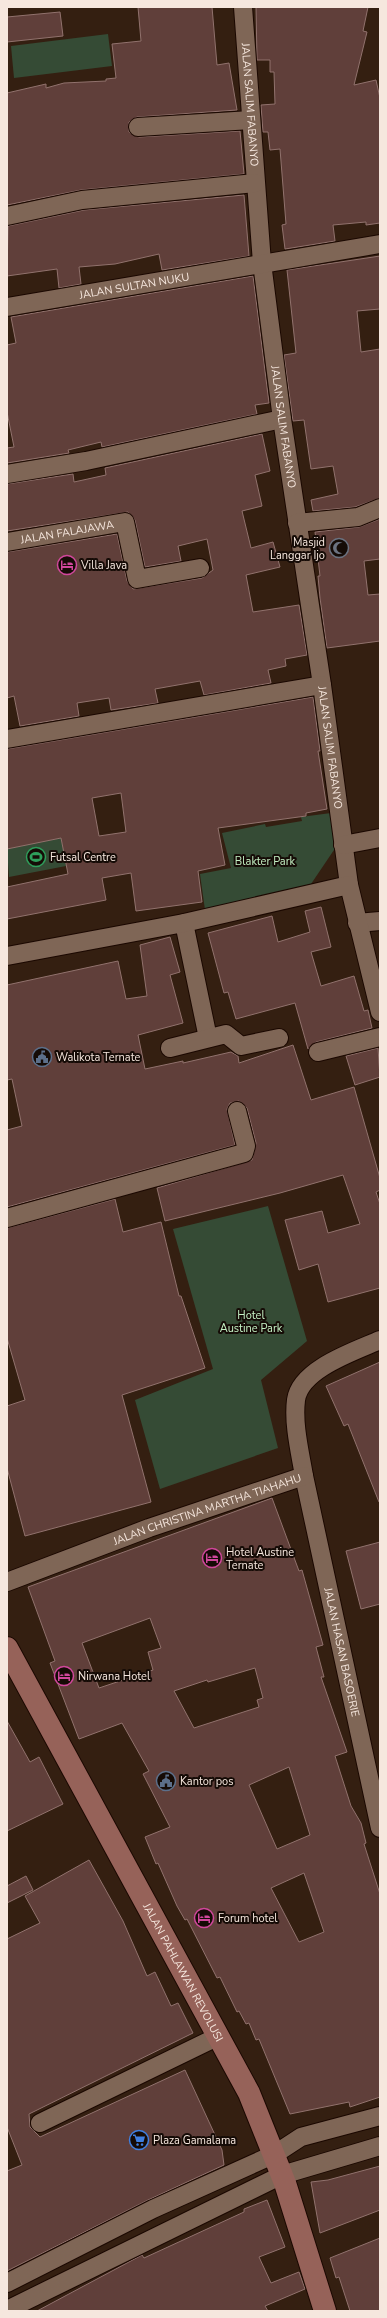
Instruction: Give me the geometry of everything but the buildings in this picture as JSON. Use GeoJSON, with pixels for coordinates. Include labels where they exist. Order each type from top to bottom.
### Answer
{"type":"FeatureCollection","features":[{"type":"Feature","properties":{"kind":"street","name":"JALAN SALIM FABANYO"},"geometry":{"type":"LineString","coordinates":[[243,7],[250,120],[262,263],[282,419],[322,685],[349,885],[357,923],[380,1012]]}},
{"type":"Feature","properties":{"kind":"street"},"geometry":{"type":"LineString","coordinates":[[138,127],[250,120]]}},
{"type":"Feature","properties":{"kind":"street"},"geometry":{"type":"LineString","coordinates":[[7,216],[82,200],[255,183]]}},
{"type":"Feature","properties":{"kind":"street","name":"JALAN SULTAN NUKU"},"geometry":{"type":"LineString","coordinates":[[7,307],[380,244]]}},
{"type":"Feature","properties":{"kind":"street"},"geometry":{"type":"LineString","coordinates":[[7,474],[86,461],[282,419]]}},
{"type":"Feature","properties":{"kind":"street"},"geometry":{"type":"LineString","coordinates":[[297,523],[358,517],[380,508]]}},
{"type":"Feature","properties":{"kind":"street","name":"JALAN FALAJAWA"},"geometry":{"type":"LineString","coordinates":[[7,542],[125,522],[137,579],[200,568]]}},
{"type":"Feature","properties":{"kind":"street"},"geometry":{"type":"LineString","coordinates":[[7,739],[322,685]]}},
{"type":"Feature","properties":{"kind":"street"},"geometry":{"type":"LineString","coordinates":[[343,845],[380,838]]}},
{"type":"Feature","properties":{"kind":"street"},"geometry":{"type":"LineString","coordinates":[[7,956],[184,923],[349,885]]}},
{"type":"Feature","properties":{"kind":"street"},"geometry":{"type":"LineString","coordinates":[[357,923],[380,921]]}},
{"type":"Feature","properties":{"kind":"street"},"geometry":{"type":"LineString","coordinates":[[184,923],[208,1038]]}},
{"type":"Feature","properties":{"kind":"street"},"geometry":{"type":"LineString","coordinates":[[170,1048],[226,1034],[241,1046],[279,1038]]}},
{"type":"Feature","properties":{"kind":"street"},"geometry":{"type":"LineString","coordinates":[[318,1052],[380,1037]]}},
{"type":"Feature","properties":{"kind":"street"},"geometry":{"type":"LineString","coordinates":[[7,1218],[244,1153],[246,1146],[237,1111]]}},
{"type":"Feature","properties":{"kind":"street","name":"JALAN CHRISTINA MARTHA TIAHAHU"},"geometry":{"type":"LineString","coordinates":[[7,1582],[149,1528],[304,1476],[295,1418],[296,1399],[302,1385],[312,1374],[340,1358],[380,1340]]}},
{"type":"Feature","properties":{"kind":"street","name":"JALAN HASAN BASOERIE"},"geometry":{"type":"LineString","coordinates":[[304,1476],[375,1782],[380,1828]]}},
{"type":"Feature","properties":{"kind":"street","name":"JALAN PAHLAWAN REVOLUSI"},"geometry":{"type":"LineString","coordinates":[[7,1648],[249,2093],[275,2154],[325,2311]]}},
{"type":"Feature","properties":{"kind":"street"},"geometry":{"type":"LineString","coordinates":[[40,2123],[218,2036]]}},
{"type":"Feature","properties":{"kind":"street"},"geometry":{"type":"LineString","coordinates":[[7,2284],[153,2209],[275,2154],[301,2137],[380,2116]]}},
{"type":"Feature","properties":{"kind":"street"},"geometry":{"type":"LineString","coordinates":[[7,2310],[282,2175],[380,2146]]}},
{"type":"Feature","properties":{"kind":"green space"},"geometry":{"type":"Polygon","coordinates":[[[108,34],[112,66],[14,78],[11,46],[108,34]]]}},
{"type":"Feature","properties":{"kind":"green space","name":"Blakter Park"},"geometry":{"type":"Polygon","coordinates":[[[331,813],[336,847],[311,884],[205,910],[200,874],[231,868],[222,833],[265,824],[266,827],[302,821],[301,817],[331,813]]]}},
{"type":"Feature","properties":{"kind":"green space","name":"Futsal Centre"},"geometry":{"type":"Polygon","coordinates":[[[61,838],[66,866],[9,877],[7,849],[61,838]]]}},
{"type":"Feature","properties":{"kind":"green space","name":"Hotel Austine Park"},"geometry":{"type":"Polygon","coordinates":[[[268,1206],[307,1341],[261,1380],[278,1448],[160,1489],[135,1400],[213,1369],[173,1229],[268,1206]]]}},
{"type":"Feature","properties":{"kind":"place","name":"Masjid Langgar Ijo"},"geometry":{"type":"Point","coordinates":[339,548]}},
{"type":"Feature","properties":{"kind":"place","name":"Villa Java"},"geometry":{"type":"Point","coordinates":[67,565]}},
{"type":"Feature","properties":{"kind":"place","name":"Futsal Centre"},"geometry":{"type":"Point","coordinates":[36,857]}},
{"type":"Feature","properties":{"kind":"place","name":"Walikota Ternate"},"geometry":{"type":"Point","coordinates":[42,1057]}},
{"type":"Feature","properties":{"kind":"place","name":"Hotel Austine Ternate"},"geometry":{"type":"Point","coordinates":[212,1558]}},
{"type":"Feature","properties":{"kind":"place","name":"Nirwana Hotel"},"geometry":{"type":"Point","coordinates":[64,1676]}},
{"type":"Feature","properties":{"kind":"place","name":"Kantor pos"},"geometry":{"type":"Point","coordinates":[166,1781]}},
{"type":"Feature","properties":{"kind":"place","name":"Forum hotel"},"geometry":{"type":"Point","coordinates":[204,1918]}},
{"type":"Feature","properties":{"kind":"place","name":"Plaza Gamalama"},"geometry":{"type":"Point","coordinates":[139,2140]}}]}
